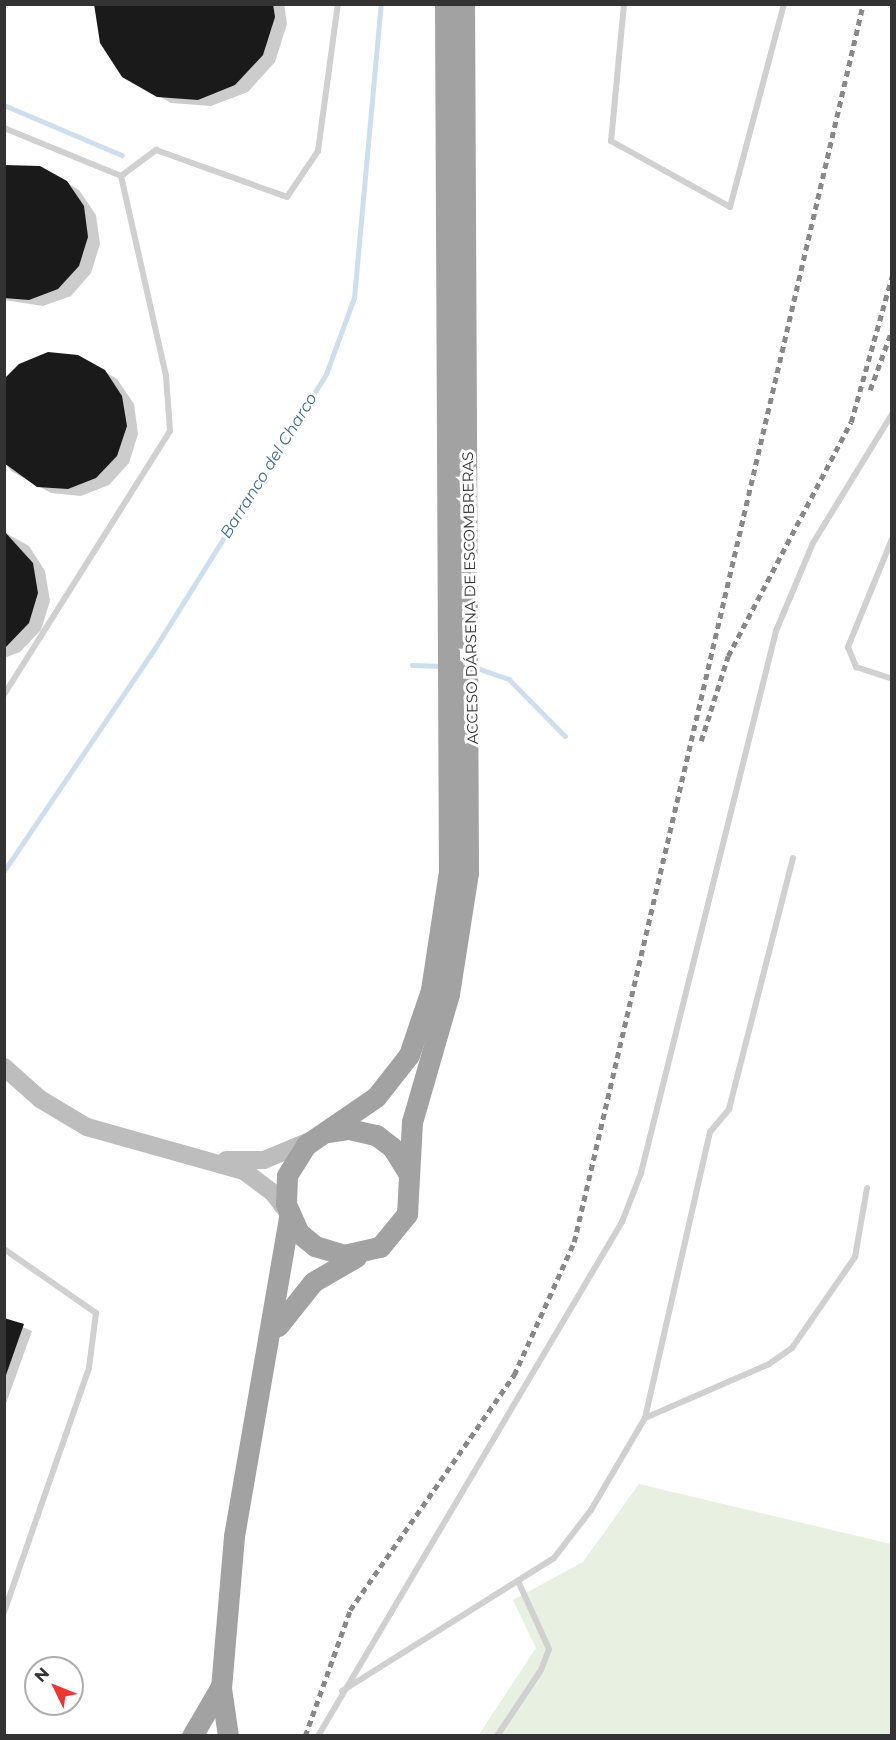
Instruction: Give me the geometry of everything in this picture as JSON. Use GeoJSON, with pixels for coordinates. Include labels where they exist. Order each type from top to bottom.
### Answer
{"type":"FeatureCollection","features":[{"type":"Feature","properties":{"kind":"highway","name":"ACCESO DÁRSENA DE ESCOMBRERAS"},"geometry":{"type":"LineString","coordinates":[[272,1343],[289,1216],[286,1176],[318,1137],[376,1097],[409,1055],[431,990],[446,902],[453,732],[445,4]]}},
{"type":"Feature","properties":{"kind":"highway","name":"ACCESO DÁRSENA DE ESCOMBRERAS"},"geometry":{"type":"LineString","coordinates":[[272,1343],[290,1306],[313,1282],[371,1251],[403,1222],[411,1184],[412,1122],[453,975],[470,838],[464,4]]}},
{"type":"Feature","properties":{"kind":"highway"},"geometry":{"type":"LineString","coordinates":[[318,1137],[349,1129],[376,1135],[400,1156],[411,1184]]}},
{"type":"Feature","properties":{"kind":"highway"},"geometry":{"type":"LineString","coordinates":[[289,1216],[306,1240],[324,1251],[344,1256],[371,1251]]}},
{"type":"Feature","properties":{"kind":"highway"},"geometry":{"type":"LineString","coordinates":[[228,1736],[221,1688],[243,1468],[272,1343]]}},
{"type":"Feature","properties":{"kind":"highway"},"geometry":{"type":"LineString","coordinates":[[192,1736],[221,1688]]}},
{"type":"Feature","properties":{"kind":"main road"},"geometry":{"type":"LineString","coordinates":[[4,1068],[40,1100],[87,1127],[198,1156],[255,1177],[289,1216]]}},
{"type":"Feature","properties":{"kind":"main road"},"geometry":{"type":"LineString","coordinates":[[198,1156],[264,1160],[318,1137]]}},
{"type":"Feature","properties":{"kind":"lane"},"geometry":{"type":"LineString","coordinates":[[121,176],[156,150],[287,197],[318,151],[338,4]]}},
{"type":"Feature","properties":{"kind":"lane"},"geometry":{"type":"LineString","coordinates":[[624,4],[610,141],[730,207],[783,4]]}},
{"type":"Feature","properties":{"kind":"lane"},"geometry":{"type":"LineString","coordinates":[[4,128],[121,176]]}},
{"type":"Feature","properties":{"kind":"lane"},"geometry":{"type":"LineString","coordinates":[[4,695],[170,431],[166,376],[121,176]]}},
{"type":"Feature","properties":{"kind":"lane"},"geometry":{"type":"LineString","coordinates":[[318,1736],[339,1693],[584,1294],[622,1222],[644,1161],[776,631],[813,543],[891,414]]}},
{"type":"Feature","properties":{"kind":"lane"},"geometry":{"type":"LineString","coordinates":[[891,539],[848,647],[856,667],[891,679]]}},
{"type":"Feature","properties":{"kind":"lane"},"geometry":{"type":"LineString","coordinates":[[339,1693],[554,1558],[591,1510],[645,1418],[710,1132],[729,1109],[793,858]]}},
{"type":"Feature","properties":{"kind":"lane"},"geometry":{"type":"LineString","coordinates":[[645,1418],[769,1364],[792,1348],[855,1257],[867,1188]]}},
{"type":"Feature","properties":{"kind":"lane"},"geometry":{"type":"LineString","coordinates":[[4,1249],[96,1313],[89,1368],[4,1612]]}},
{"type":"Feature","properties":{"kind":"lane"},"geometry":{"type":"LineString","coordinates":[[497,1736],[541,1670],[549,1649],[518,1581]]}},
{"type":"Feature","properties":{"kind":"green space"},"geometry":{"type":"Polygon","coordinates":[[[639,1484],[891,1544],[891,1735],[478,1736],[536,1648],[513,1600],[583,1562],[639,1484]]]}},
{"type":"Feature","properties":{"kind":"building"},"geometry":{"type":"Polygon","coordinates":[[[94,4],[273,4],[275,17],[263,55],[235,85],[198,100],[157,97],[122,77],[100,43],[94,4]]]}},
{"type":"Feature","properties":{"kind":"building"},"geometry":{"type":"Polygon","coordinates":[[[4,165],[40,166],[67,181],[84,206],[88,237],[79,266],[58,289],[29,300],[4,298],[4,165]]]}},
{"type":"Feature","properties":{"kind":"building"},"geometry":{"type":"Polygon","coordinates":[[[48,352],[78,355],[105,370],[122,396],[127,426],[117,456],[96,478],[68,489],[37,487],[4,463],[4,379],[19,364],[48,352]]]}},
{"type":"Feature","properties":{"kind":"building"},"geometry":{"type":"Polygon","coordinates":[[[4,531],[33,563],[38,593],[29,623],[4,649],[4,531]]]}},
{"type":"Feature","properties":{"kind":"building"},"geometry":{"type":"Polygon","coordinates":[[[4,1318],[24,1324],[6,1375],[4,1374],[4,1318]]]}},
{"type":"Feature","properties":{"kind":"waterway","name":"Barranco del Charco"},"geometry":{"type":"LineString","coordinates":[[4,871],[155,648],[326,374],[354,298],[381,4]]}},
{"type":"Feature","properties":{"kind":"waterway"},"geometry":{"type":"LineString","coordinates":[[4,105],[122,155]]}},
{"type":"Feature","properties":{"kind":"waterway"},"geometry":{"type":"LineString","coordinates":[[412,665],[442,666]]}},
{"type":"Feature","properties":{"kind":"waterway"},"geometry":{"type":"LineString","coordinates":[[474,667],[509,679],[565,736]]}},
{"type":"Feature","properties":{"kind":"railway"},"geometry":{"type":"LineString","coordinates":[[305,1736],[350,1610],[514,1375],[574,1242],[863,4]]}},
{"type":"Feature","properties":{"kind":"railway"},"geometry":{"type":"LineString","coordinates":[[701,741],[728,656],[851,422],[892,276]]}},
{"type":"Feature","properties":{"kind":"railway"},"geometry":{"type":"LineString","coordinates":[[870,390],[892,330]]}}]}
